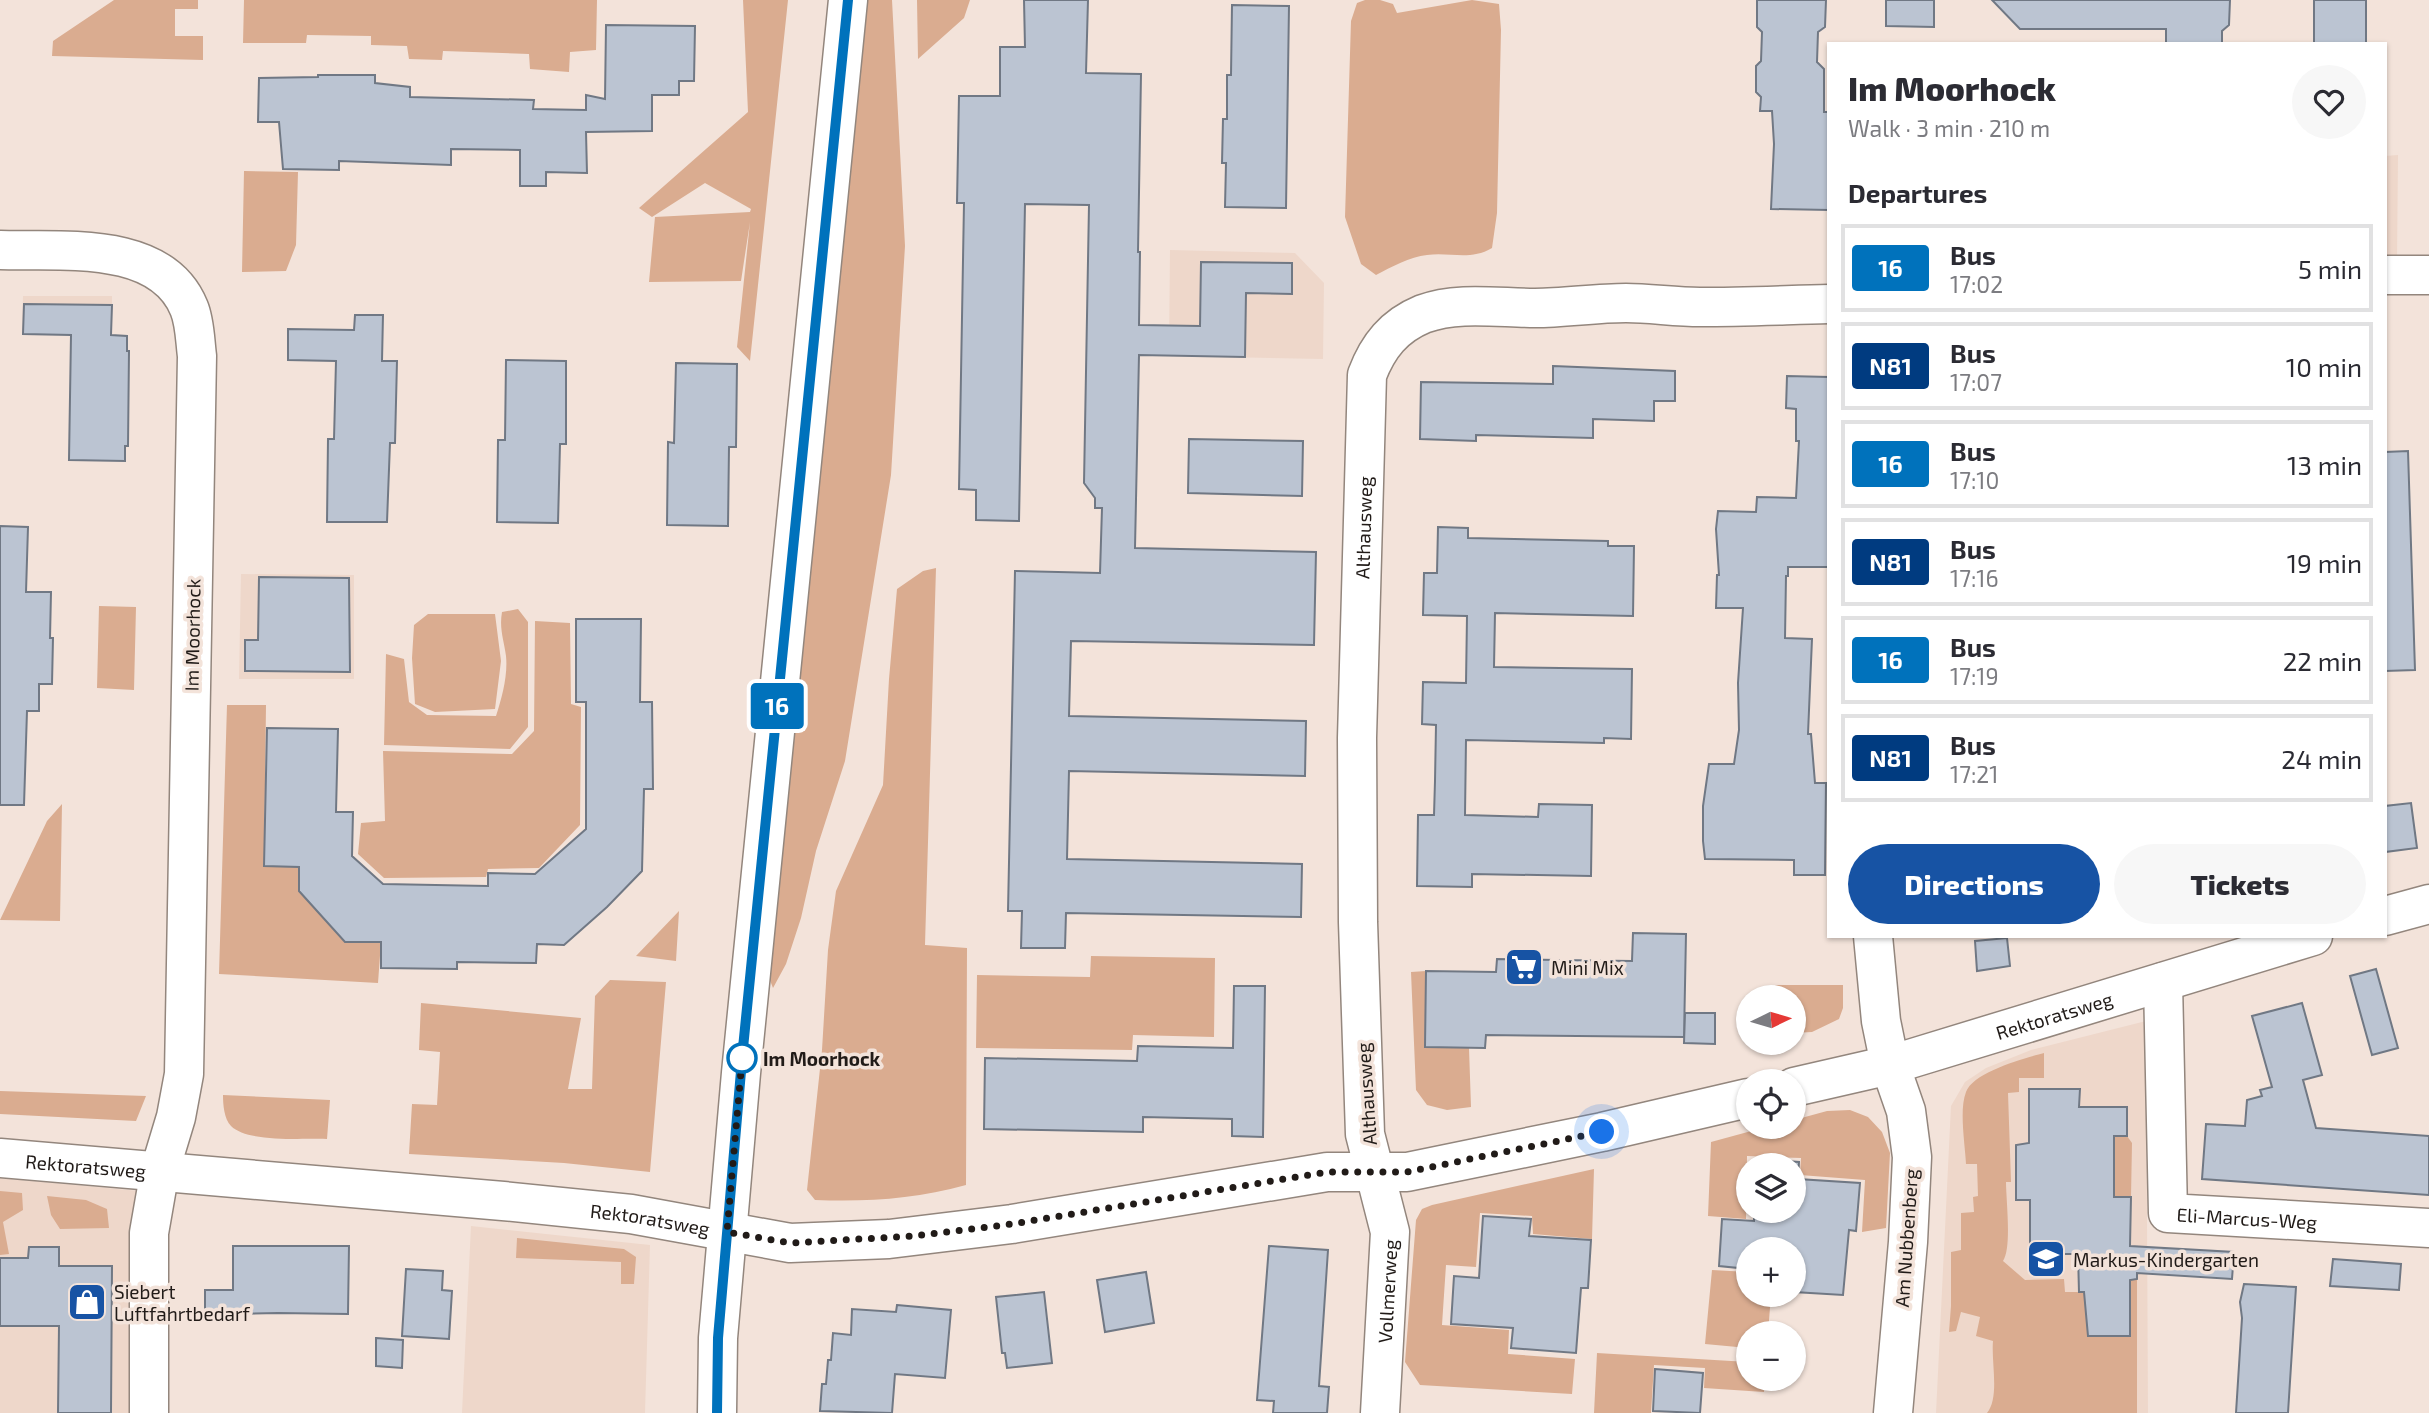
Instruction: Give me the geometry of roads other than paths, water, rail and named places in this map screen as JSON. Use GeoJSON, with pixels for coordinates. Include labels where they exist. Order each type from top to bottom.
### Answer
{"type":"FeatureCollection","features":[{"type":"Feature","properties":{"kind":"street"},"geometry":{"type":"LineString","coordinates":[[717,1413],[718,1338],[753,938],[848,0]]}},
{"type":"Feature","properties":{"kind":"street","name":"Im Moorhock"},"geometry":{"type":"LineString","coordinates":[[0,250],[99,253],[123,256],[146,264],[163,274],[178,288],[190,309],[197,356],[184,1074],[176,1117],[160,1170],[149,1233],[149,1413]]}},
{"type":"Feature","properties":{"kind":"street"},"geometry":{"type":"LineString","coordinates":[[2387,275],[2429,275]]}},
{"type":"Feature","properties":{"kind":"street","name":"Althausweg"},"geometry":{"type":"LineString","coordinates":[[1376,1171],[1365,1134],[1358,922],[1357,738],[1367,374],[1374,357],[1383,342],[1395,330],[1439,309],[1536,308],[1624,303],[1699,307],[1827,304]]}},
{"type":"Feature","properties":{"kind":"street"},"geometry":{"type":"LineString","coordinates":[[2387,915],[2429,904]]}},
{"type":"Feature","properties":{"kind":"street"},"geometry":{"type":"LineString","coordinates":[[1873,938],[1881,1021],[1890,1065]]}},
{"type":"Feature","properties":{"kind":"street","name":"Rektoratsweg"},"geometry":{"type":"LineString","coordinates":[[1806,1084],[1890,1065],[2306,938]]}},
{"type":"Feature","properties":{"kind":"street","name":"Eli-Marcus-Weg"},"geometry":{"type":"LineString","coordinates":[[2163,982],[2168,1213],[2429,1228]]}},
{"type":"Feature","properties":{"kind":"street","name":"Am Nubbenberg"},"geometry":{"type":"LineString","coordinates":[[1890,1065],[1906,1111],[1912,1157],[1908,1242],[1893,1413]]}},
{"type":"Feature","properties":{"kind":"street","name":"Rektoratsweg"},"geometry":{"type":"LineString","coordinates":[[0,1158],[160,1170],[618,1213],[790,1243],[889,1239],[1012,1224],[1327,1172],[1407,1172],[1602,1132],[1736,1101]]}},
{"type":"Feature","properties":{"kind":"street","name":"Vollmerweg"},"geometry":{"type":"LineString","coordinates":[[1376,1171],[1390,1231],[1380,1413]]}},
{"type":"Feature","properties":{"kind":"place","name":"Mini Mix"},"geometry":{"type":"Point","coordinates":[1524,967]}},
{"type":"Feature","properties":{"kind":"place","name":"Im Moorhock"},"geometry":{"type":"Point","coordinates":[742,1058]}},
{"type":"Feature","properties":{"kind":"place","name":"Markus-Kindergarten"},"geometry":{"type":"Point","coordinates":[2046,1259]}},
{"type":"Feature","properties":{"kind":"place","name":"Siebert Luftfahrtbedarf"},"geometry":{"type":"Point","coordinates":[87,1302]}}]}
